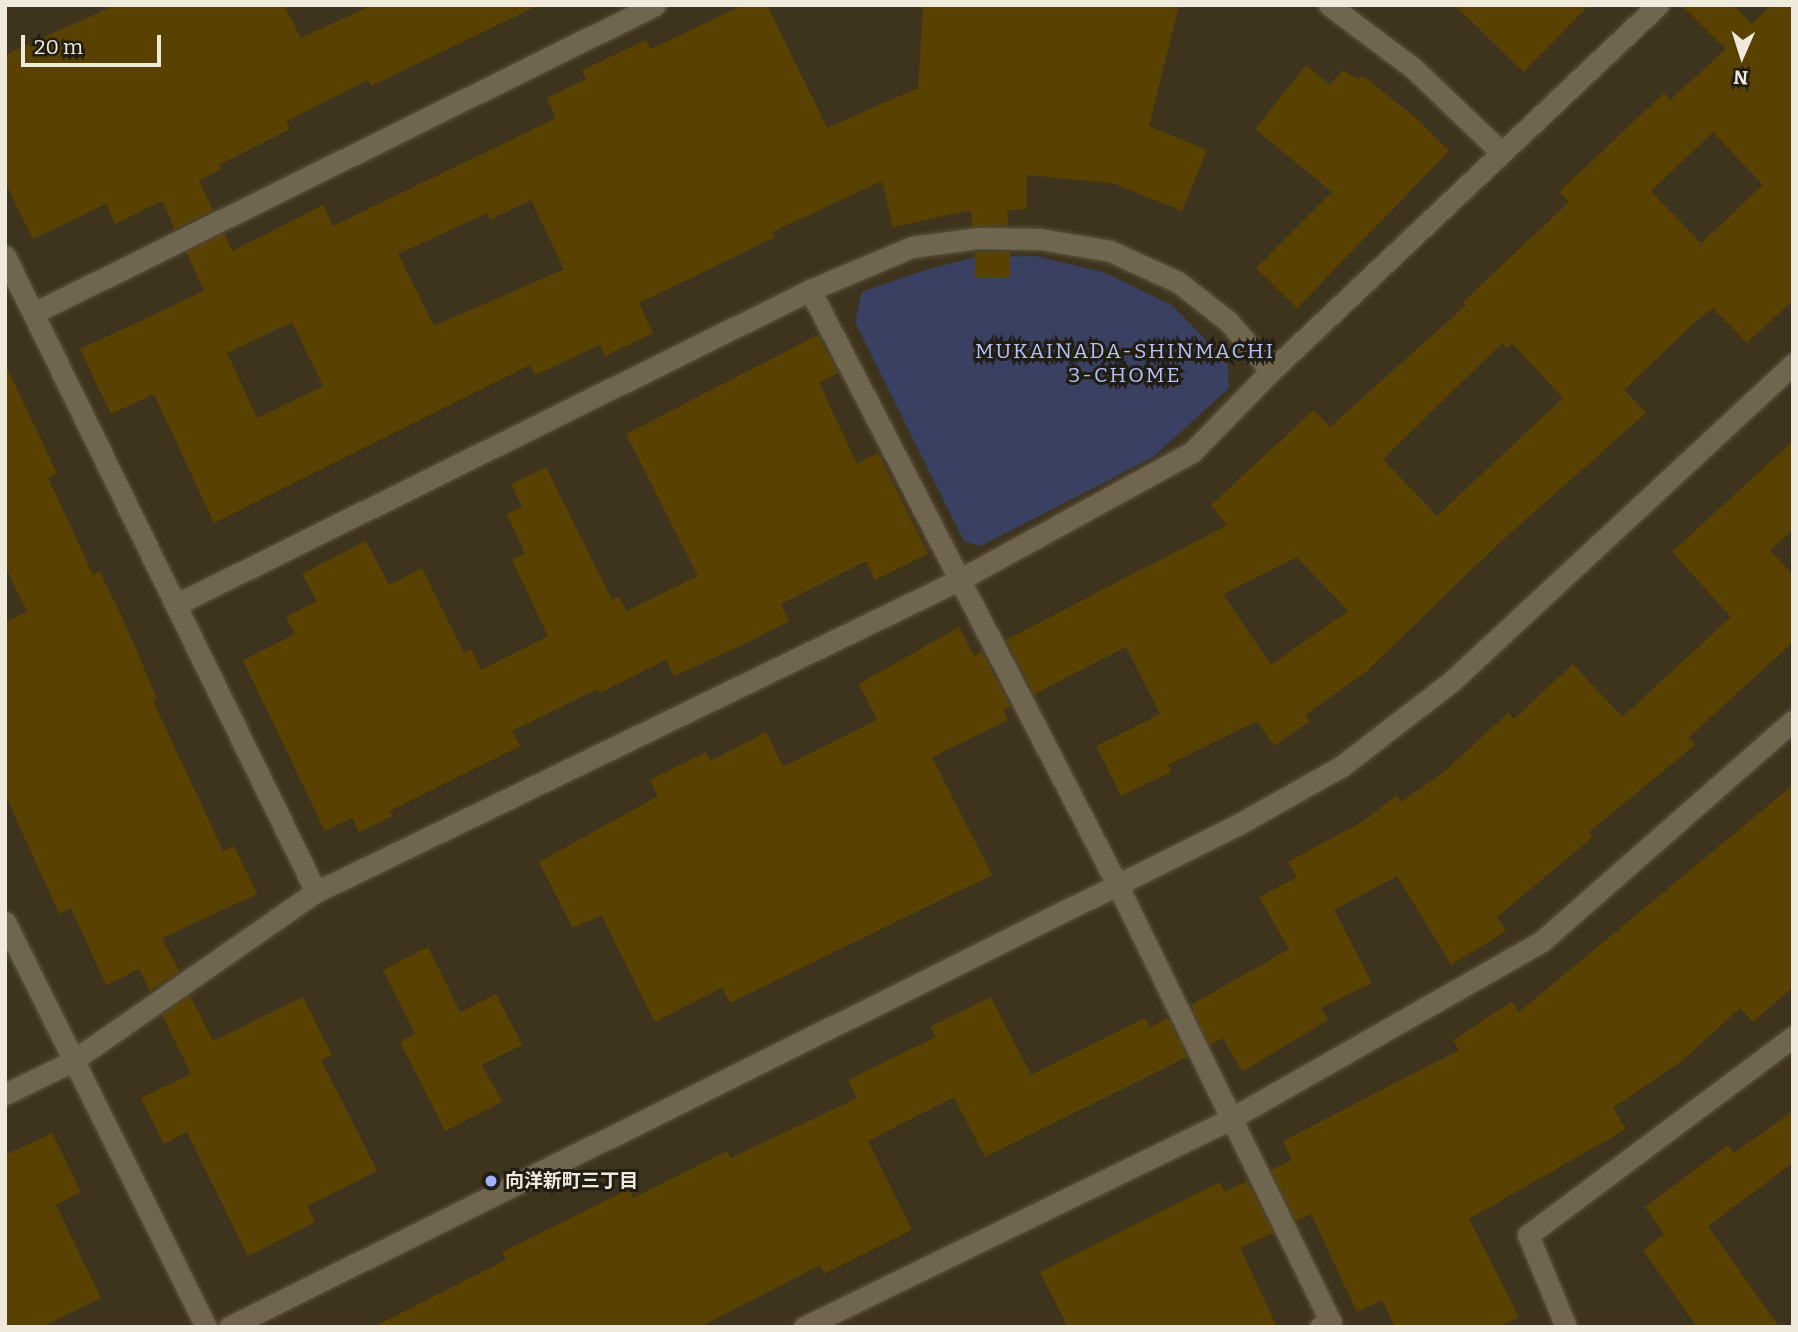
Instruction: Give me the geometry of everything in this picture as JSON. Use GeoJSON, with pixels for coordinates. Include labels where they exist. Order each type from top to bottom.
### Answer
{"type":"FeatureCollection","features":[{"type":"Feature","properties":{"kind":"street"},"geometry":{"type":"LineString","coordinates":[[34,313],[655,5]]}},
{"type":"Feature","properties":{"kind":"street"},"geometry":{"type":"LineString","coordinates":[[1329,5],[1412,67],[1502,153]]}},
{"type":"Feature","properties":{"kind":"street"},"geometry":{"type":"LineString","coordinates":[[5,1094],[72,1062],[316,892],[961,579],[1192,452],[1271,371],[1658,5]]}},
{"type":"Feature","properties":{"kind":"street"},"geometry":{"type":"LineString","coordinates":[[177,604],[810,290],[912,247],[979,238],[1040,239],[1110,251],[1178,282],[1228,321],[1271,371]]}},
{"type":"Feature","properties":{"kind":"street"},"geometry":{"type":"LineString","coordinates":[[5,256],[316,892]]}},
{"type":"Feature","properties":{"kind":"street"},"geometry":{"type":"LineString","coordinates":[[810,290],[1117,884],[1331,1322],[1320,1327]]}},
{"type":"Feature","properties":{"kind":"street"},"geometry":{"type":"LineString","coordinates":[[229,1327],[1239,824],[1342,766],[1452,681],[1793,364]]}},
{"type":"Feature","properties":{"kind":"street"},"geometry":{"type":"LineString","coordinates":[[804,1327],[1232,1118],[1541,942],[1793,721]]}},
{"type":"Feature","properties":{"kind":"street"},"geometry":{"type":"LineString","coordinates":[[5,922],[72,1062],[206,1327]]}},
{"type":"Feature","properties":{"kind":"street"},"geometry":{"type":"LineString","coordinates":[[1566,1327],[1528,1235],[1793,1037]]}},
{"type":"Feature","properties":{"kind":"shaded area"},"geometry":{"type":"Polygon","coordinates":[[[1036,256],[1103,272],[1172,305],[1227,362],[1229,388],[1153,457],[981,546],[964,541],[855,322],[862,292],[922,271],[975,257],[1036,256]]]}},
{"type":"Feature","properties":{"kind":"building"},"geometry":{"type":"Polygon","coordinates":[[[115,5],[284,5],[301,38],[372,5],[539,5],[371,86],[368,80],[286,121],[290,129],[219,165],[221,169],[199,180],[213,210],[175,229],[162,201],[115,224],[106,204],[33,239],[5,182],[5,55],[115,5]]]}},
{"type":"Feature","properties":{"kind":"building"},"geometry":{"type":"Polygon","coordinates":[[[743,5],[767,5],[827,128],[918,88],[923,5],[1179,5],[1149,126],[1207,150],[1182,211],[1112,183],[1027,175],[1027,209],[1007,210],[1008,225],[972,226],[971,210],[893,227],[882,181],[772,232],[775,237],[639,303],[653,333],[605,356],[600,345],[535,375],[530,365],[214,523],[154,394],[111,414],[80,349],[204,291],[186,252],[224,233],[232,251],[323,205],[333,226],[556,118],[547,98],[586,79],[582,70],[646,40],[651,49],[743,5]],[[531,200],[490,220],[487,213],[398,254],[434,326],[564,269],[531,200]],[[292,322],[227,353],[257,418],[323,386],[292,322]]]}},
{"type":"Feature","properties":{"kind":"building"},"geometry":{"type":"Polygon","coordinates":[[[1454,5],[1589,5],[1524,72],[1454,5]]]}},
{"type":"Feature","properties":{"kind":"building"},"geometry":{"type":"Polygon","coordinates":[[[1681,5],[1733,5],[1752,24],[1772,5],[1793,5],[1793,300],[1747,343],[1713,308],[1694,323],[1624,390],[1646,413],[1498,544],[1367,671],[1305,715],[1310,721],[1274,746],[1257,721],[1168,765],[1171,772],[1121,796],[1096,746],[1160,714],[1126,647],[1034,694],[1006,640],[1227,525],[1211,505],[1314,410],[1330,427],[1466,305],[1463,302],[1569,202],[1559,192],[1664,93],[1670,100],[1726,49],[1681,5]],[[1713,132],[1651,191],[1701,243],[1763,185],[1713,132]],[[1502,343],[1383,459],[1437,516],[1563,398],[1512,343],[1507,348],[1502,343]],[[1297,557],[1223,594],[1271,665],[1348,611],[1297,557]]]}},
{"type":"Feature","properties":{"kind":"building"},"geometry":{"type":"Polygon","coordinates":[[[1306,65],[1330,85],[1343,70],[1358,80],[1362,75],[1416,118],[1449,151],[1297,308],[1256,268],[1332,192],[1255,129],[1306,65]]]}},
{"type":"Feature","properties":{"kind":"building"},"geometry":{"type":"Polygon","coordinates":[[[975,252],[1010,252],[1010,277],[975,277],[975,252]]]}},
{"type":"Feature","properties":{"kind":"building"},"geometry":{"type":"Polygon","coordinates":[[[818,335],[838,373],[819,383],[857,464],[878,453],[928,554],[875,580],[866,561],[781,604],[789,621],[742,645],[674,676],[666,660],[600,693],[597,689],[512,731],[520,746],[390,811],[392,816],[359,832],[352,818],[325,831],[243,660],[295,634],[286,617],[317,601],[302,574],[366,541],[389,585],[422,568],[464,653],[471,649],[481,670],[548,636],[512,560],[525,553],[507,514],[522,507],[511,484],[546,467],[612,600],[619,597],[627,611],[698,576],[626,434],[818,335]]]}},
{"type":"Feature","properties":{"kind":"building"},"geometry":{"type":"Polygon","coordinates":[[[5,364],[57,473],[48,478],[93,575],[100,572],[128,630],[157,699],[153,701],[223,851],[234,846],[257,894],[162,938],[179,971],[150,991],[139,969],[106,985],[71,908],[59,914],[5,794],[5,622],[27,612],[5,566],[5,364]]]}},
{"type":"Feature","properties":{"kind":"building"},"geometry":{"type":"Polygon","coordinates":[[[1793,441],[1793,530],[1770,550],[1793,575],[1793,642],[1689,737],[1695,745],[1589,832],[1593,837],[1497,917],[1506,931],[1451,965],[1397,876],[1334,910],[1372,983],[1321,1008],[1328,1020],[1242,1072],[1223,1038],[1210,1045],[1191,1005],[1289,949],[1259,897],[1297,877],[1288,862],[1365,820],[1397,795],[1401,802],[1444,772],[1508,713],[1514,719],[1573,664],[1622,717],[1731,617],[1672,552],[1793,441]]]}},
{"type":"Feature","properties":{"kind":"building"},"geometry":{"type":"Polygon","coordinates":[[[959,627],[974,656],[982,652],[1010,706],[1003,710],[1008,720],[932,757],[992,875],[730,1003],[722,988],[655,1022],[601,915],[573,928],[539,862],[658,796],[650,780],[706,752],[710,761],[766,732],[783,767],[877,720],[859,684],[959,627]]]}},
{"type":"Feature","properties":{"kind":"building"},"geometry":{"type":"Polygon","coordinates":[[[1793,785],[1793,987],[1753,1022],[1740,1008],[1682,1061],[1613,1108],[1626,1129],[1469,1219],[1519,1317],[1498,1327],[1395,1327],[1382,1300],[1357,1312],[1311,1214],[1296,1221],[1271,1170],[1292,1160],[1283,1141],[1459,1050],[1453,1040],[1512,1001],[1519,1012],[1793,785]]]}},
{"type":"Feature","properties":{"kind":"building"},"geometry":{"type":"Polygon","coordinates":[[[428,947],[460,1012],[496,994],[522,1045],[482,1065],[502,1102],[445,1131],[400,1042],[415,1034],[383,970],[428,947]]]}},
{"type":"Feature","properties":{"kind":"building"},"geometry":{"type":"Polygon","coordinates":[[[190,995],[213,1041],[303,997],[332,1055],[321,1060],[377,1171],[307,1206],[315,1222],[248,1256],[187,1132],[164,1144],[141,1098],[191,1074],[162,1015],[190,995]]]}},
{"type":"Feature","properties":{"kind":"building"},"geometry":{"type":"Polygon","coordinates":[[[991,997],[1031,1075],[1145,1018],[1150,1027],[1168,1018],[1187,1057],[985,1157],[954,1097],[868,1141],[912,1230],[824,1274],[820,1265],[700,1327],[373,1327],[506,1260],[502,1252],[629,1189],[633,1198],[727,1151],[731,1158],[857,1098],[848,1080],[936,1037],[930,1027],[991,997]]]}},
{"type":"Feature","properties":{"kind":"building"},"geometry":{"type":"Polygon","coordinates":[[[1793,1111],[1793,1163],[1708,1226],[1779,1327],[1697,1327],[1643,1250],[1664,1234],[1645,1207],[1728,1145],[1734,1153],[1793,1111]]]}},
{"type":"Feature","properties":{"kind":"building"},"geometry":{"type":"Polygon","coordinates":[[[52,1133],[81,1192],[56,1205],[101,1298],[42,1327],[5,1327],[5,1155],[52,1133]]]}},
{"type":"Feature","properties":{"kind":"building"},"geometry":{"type":"Polygon","coordinates":[[[1247,1181],[1273,1233],[1240,1248],[1277,1327],[1068,1327],[1040,1272],[1220,1182],[1225,1192],[1247,1181]]]}},
{"type":"Feature","properties":{"kind":"place","name":"向洋新町三丁目"},"geometry":{"type":"Point","coordinates":[491,1181]}},
{"type":"Feature","properties":{"kind":"district","name":"MUKAINADA-SHINMACHI 3-CHOME"},"geometry":{"type":"Point","coordinates":[1125,363]}}]}
